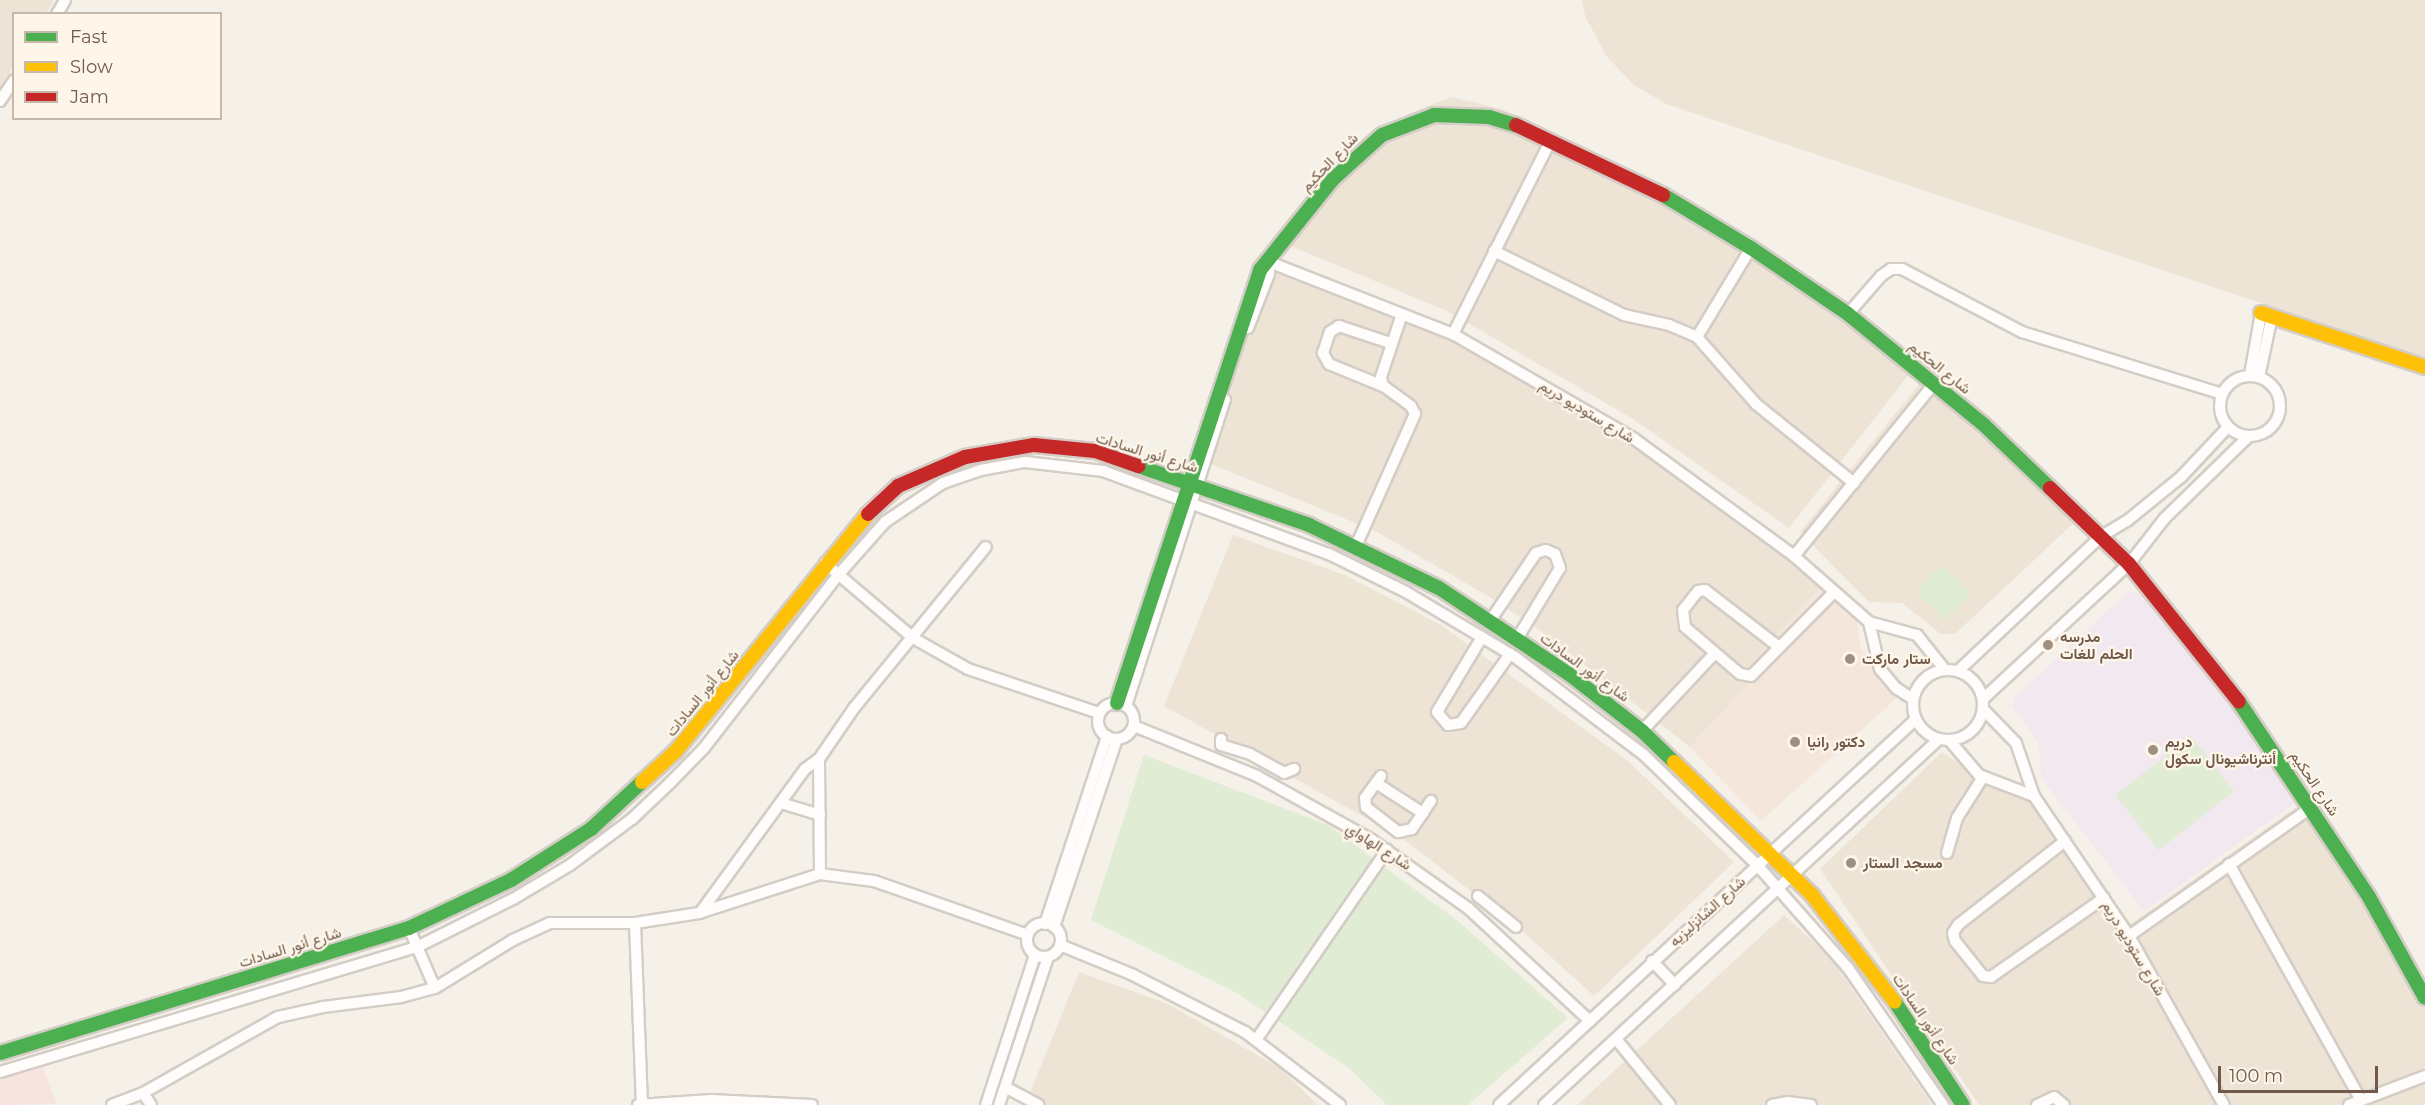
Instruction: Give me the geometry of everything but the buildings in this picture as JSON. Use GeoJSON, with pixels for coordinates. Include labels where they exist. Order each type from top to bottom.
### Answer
{"type":"FeatureCollection","features":[{"type":"Feature","properties":{"kind":"street"},"geometry":{"type":"LineString","coordinates":[[0,101],[12,83]]}},
{"type":"Feature","properties":{"kind":"street","name":"شارع الحكيم"},"geometry":{"type":"LineString","coordinates":[[1122,704],[1189,501],[1256,278],[1301,216],[1352,158],[1399,126],[1434,115],[1478,116],[1518,126],[1638,180],[1751,248],[1848,314],[1983,424],[2129,564],[2232,691],[2312,807],[2369,897],[2425,998]]}},
{"type":"Feature","properties":{"kind":"street"},"geometry":{"type":"LineString","coordinates":[[1453,334],[1551,140]]}},
{"type":"Feature","properties":{"kind":"street"},"geometry":{"type":"LineString","coordinates":[[1697,337],[1751,248]]}},
{"type":"Feature","properties":{"kind":"street"},"geometry":{"type":"LineString","coordinates":[[1494,251],[1624,315],[1669,325],[1697,337],[1756,404],[1854,483]]}},
{"type":"Feature","properties":{"kind":"street","name":"شارع ستوديو دريم"},"geometry":{"type":"LineString","coordinates":[[1269,262],[1453,334],[1633,438],[1794,556],[1869,622],[1917,635],[1946,670]]}},
{"type":"Feature","properties":{"kind":"street"},"geometry":{"type":"LineString","coordinates":[[1848,314],[1881,276],[1892,269],[1902,269],[2022,332],[2222,394]]}},
{"type":"Feature","properties":{"kind":"street"},"geometry":{"type":"LineString","coordinates":[[1383,386],[1381,371],[1402,314]]}},
{"type":"Feature","properties":{"kind":"street"},"geometry":{"type":"LineString","coordinates":[[2254,376],[2267,314],[2425,366]]}},
{"type":"Feature","properties":{"kind":"street"},"geometry":{"type":"LineString","coordinates":[[1356,546],[1415,414],[1413,408],[1383,386],[1329,364],[1323,353],[1330,332],[1339,326],[1390,344]]}},
{"type":"Feature","properties":{"kind":"street"},"geometry":{"type":"LineString","coordinates":[[1984,704],[1974,681],[1958,671],[1946,670],[1924,679],[1913,699],[1916,719],[1929,735],[1950,741],[1973,731],[1984,704],[2129,564],[2164,518],[2249,436],[2268,430],[2279,415],[2279,396],[2274,388],[2254,376],[2234,381],[2222,394],[2221,411],[2228,426],[2249,436]]}},
{"type":"Feature","properties":{"kind":"street"},"geometry":{"type":"LineString","coordinates":[[1794,556],[1934,384]]}},
{"type":"Feature","properties":{"kind":"street"},"geometry":{"type":"LineString","coordinates":[[1958,671],[2100,537],[2127,521],[2175,482],[2228,426]]}},
{"type":"Feature","properties":{"kind":"street","name":"شارع أنور السادات"},"geometry":{"type":"LineString","coordinates":[[0,1053],[409,928],[511,880],[591,829],[631,796],[676,751],[825,563],[875,506],[898,486],[953,461],[1006,448],[1066,447],[1095,451],[1194,484],[1356,546],[1438,588],[1611,704],[1794,876],[1879,978],[1962,1105]]}},
{"type":"Feature","properties":{"kind":"street"},"geometry":{"type":"LineString","coordinates":[[953,461],[958,478]]}},
{"type":"Feature","properties":{"kind":"street","name":"شارع أنور السادات"},"geometry":{"type":"LineString","coordinates":[[0,1072],[417,947],[513,899],[570,865],[632,819],[704,747],[840,574],[900,510],[958,478],[1003,466],[1054,463],[1103,471],[1329,554],[1406,592],[1510,654],[1573,697],[1644,755],[1780,889],[1855,977],[1943,1105]]}},
{"type":"Feature","properties":{"kind":"street"},"geometry":{"type":"LineString","coordinates":[[699,913],[805,769],[819,759],[854,708],[986,547]]}},
{"type":"Feature","properties":{"kind":"street"},"geometry":{"type":"LineString","coordinates":[[1490,621],[1536,553],[1546,550],[1555,554],[1560,568],[1517,639]]}},
{"type":"Feature","properties":{"kind":"street"},"geometry":{"type":"LineString","coordinates":[[825,563],[913,638],[989,678],[1100,713]]}},
{"type":"Feature","properties":{"kind":"street"},"geometry":{"type":"LineString","coordinates":[[1779,647],[1714,594],[1698,591],[1683,610],[1682,622],[1714,654],[1740,674],[1751,676],[1834,592]]}},
{"type":"Feature","properties":{"kind":"street"},"geometry":{"type":"LineString","coordinates":[[1869,622],[1880,669],[1896,688],[1913,699]]}},
{"type":"Feature","properties":{"kind":"street"},"geometry":{"type":"LineString","coordinates":[[1482,637],[1437,712],[1448,725],[1461,723],[1510,654]]}},
{"type":"Feature","properties":{"kind":"street"},"geometry":{"type":"LineString","coordinates":[[1642,731],[1714,654]]}},
{"type":"Feature","properties":{"kind":"street"},"geometry":{"type":"LineString","coordinates":[[1122,704],[1133,714],[1134,726],[1129,733],[1112,737],[1099,726],[1100,713],[1107,705],[1122,704]]}},
{"type":"Feature","properties":{"kind":"street","name":"شارع ستوديو دريم"},"geometry":{"type":"LineString","coordinates":[[1984,704],[2016,743],[2034,796],[2129,936],[2224,1105]]}},
{"type":"Feature","properties":{"kind":"street","name":"شارع الشانزليزيه"},"geometry":{"type":"LineString","coordinates":[[1499,1105],[1916,719]]}},
{"type":"Feature","properties":{"kind":"street","name":"شارع الهاواي"},"geometry":{"type":"LineString","coordinates":[[1134,726],[1257,776],[1372,840],[1480,918],[1590,1021]]}},
{"type":"Feature","properties":{"kind":"street"},"geometry":{"type":"LineString","coordinates":[[1112,737],[1050,925],[1060,945],[1133,975],[1256,1040],[1340,1105]]}},
{"type":"Feature","properties":{"kind":"street"},"geometry":{"type":"LineString","coordinates":[[1221,739],[1221,745],[1264,760],[1284,773],[1294,769]]}},
{"type":"Feature","properties":{"kind":"street"},"geometry":{"type":"LineString","coordinates":[[1545,1105],[1939,739]]}},
{"type":"Feature","properties":{"kind":"street"},"geometry":{"type":"LineString","coordinates":[[1950,741],[1962,758],[1983,777],[2034,796]]}},
{"type":"Feature","properties":{"kind":"street"},"geometry":{"type":"LineString","coordinates":[[1244,770],[1250,754]]}},
{"type":"Feature","properties":{"kind":"street"},"geometry":{"type":"LineString","coordinates":[[819,759],[820,874]]}},
{"type":"Feature","properties":{"kind":"street"},"geometry":{"type":"LineString","coordinates":[[1257,776],[1264,760]]}},
{"type":"Feature","properties":{"kind":"street"},"geometry":{"type":"LineString","coordinates":[[1947,853],[1957,818],[1983,777]]}},
{"type":"Feature","properties":{"kind":"street"},"geometry":{"type":"LineString","coordinates":[[1423,813],[1378,779],[1365,804],[1383,822],[1406,832],[1423,813],[1431,801]]}},
{"type":"Feature","properties":{"kind":"street"},"geometry":{"type":"LineString","coordinates":[[781,803],[820,815]]}},
{"type":"Feature","properties":{"kind":"street"},"geometry":{"type":"LineString","coordinates":[[2129,936],[2312,807]]}},
{"type":"Feature","properties":{"kind":"street"},"geometry":{"type":"LineString","coordinates":[[1372,840],[1383,822]]}},
{"type":"Feature","properties":{"kind":"street"},"geometry":{"type":"LineString","coordinates":[[2065,841],[1958,925],[1953,933],[1955,941],[1983,976],[1991,977],[2104,898]]}},
{"type":"Feature","properties":{"kind":"street"},"geometry":{"type":"LineString","coordinates":[[1256,1040],[1387,850]]}},
{"type":"Feature","properties":{"kind":"street"},"geometry":{"type":"LineString","coordinates":[[2229,864],[2361,1100]]}},
{"type":"Feature","properties":{"kind":"street"},"geometry":{"type":"LineString","coordinates":[[112,1105],[143,1093],[278,1017],[323,1007],[401,997],[435,988],[513,940],[550,923],[635,922],[699,913],[820,874],[874,880],[1028,935]]}},
{"type":"Feature","properties":{"kind":"street"},"geometry":{"type":"LineString","coordinates":[[1478,896],[1516,927]]}},
{"type":"Feature","properties":{"kind":"street"},"geometry":{"type":"LineString","coordinates":[[1480,918],[1490,906]]}},
{"type":"Feature","properties":{"kind":"street"},"geometry":{"type":"LineString","coordinates":[[1492,928],[1502,916]]}},
{"type":"Feature","properties":{"kind":"street"},"geometry":{"type":"LineString","coordinates":[[635,922],[641,1105],[711,1100],[812,1105]]}},
{"type":"Feature","properties":{"kind":"street"},"geometry":{"type":"LineString","coordinates":[[1048,957],[1035,955],[1029,948],[1028,935],[1034,926],[1050,925]]}},
{"type":"Feature","properties":{"kind":"street"},"geometry":{"type":"LineString","coordinates":[[409,928],[435,988]]}},
{"type":"Feature","properties":{"kind":"street"},"geometry":{"type":"LineString","coordinates":[[999,1105],[1048,957],[1060,945]]}},
{"type":"Feature","properties":{"kind":"street"},"geometry":{"type":"LineString","coordinates":[[986,1105],[1035,955]]}},
{"type":"Feature","properties":{"kind":"street"},"geometry":{"type":"LineString","coordinates":[[1652,961],[1676,985]]}},
{"type":"Feature","properties":{"kind":"street"},"geometry":{"type":"LineString","coordinates":[[1616,1039],[1670,1105]]}},
{"type":"Feature","properties":{"kind":"street"},"geometry":{"type":"LineString","coordinates":[[2349,1105],[2425,1076]]}},
{"type":"Feature","properties":{"kind":"street"},"geometry":{"type":"LineString","coordinates":[[1005,1087],[1039,1105]]}},
{"type":"Feature","properties":{"kind":"street"},"geometry":{"type":"LineString","coordinates":[[143,1093],[151,1105]]}},
{"type":"Feature","properties":{"kind":"street"},"geometry":{"type":"LineString","coordinates":[[1508,1097],[1518,1105]]}},
{"type":"Feature","properties":{"kind":"street"},"geometry":{"type":"LineString","coordinates":[[2037,1105],[2054,1097],[2064,1105]]}},
{"type":"Feature","properties":{"kind":"street"},"geometry":{"type":"LineString","coordinates":[[1772,1105],[1787,1102],[1811,1105]]}},
{"type":"Feature","properties":{"kind":"shaded area"},"geometry":{"type":"Polygon","coordinates":[[[0,0],[54,0],[47,12],[12,12],[12,68],[0,88],[0,0]]]}},
{"type":"Feature","properties":{"kind":"shaded area"},"geometry":{"type":"Polygon","coordinates":[[[1582,0],[2425,0],[2425,358],[1666,104],[1634,85],[1607,57],[1585,16],[1582,0]]]}},
{"type":"Feature","properties":{"kind":"shaded area"},"geometry":{"type":"Polygon","coordinates":[[[1451,97],[1502,109],[1648,182],[1917,364],[1789,528],[1633,419],[1447,311],[1288,245],[1334,173],[1398,118],[1451,97]]]}},
{"type":"Feature","properties":{"kind":"shaded area"},"geometry":{"type":"Polygon","coordinates":[[[1278,262],[1383,301],[1649,445],[1788,544],[1827,581],[1745,670],[1752,681],[1690,747],[1542,632],[1485,594],[1375,531],[1211,464],[1259,290],[1278,262]]]}},
{"type":"Feature","properties":{"kind":"shaded area"},"geometry":{"type":"Polygon","coordinates":[[[1925,377],[2078,519],[1955,634],[1941,634],[1902,603],[1869,602],[1800,532],[1925,377]]]}},
{"type":"Feature","properties":{"kind":"shaded area"},"geometry":{"type":"Polygon","coordinates":[[[1233,535],[1345,575],[1441,625],[1628,761],[1734,862],[1594,996],[1520,929],[1402,838],[1164,706],[1233,535]]]}},
{"type":"Feature","properties":{"kind":"shaded area"},"geometry":{"type":"Polygon","coordinates":[[[1827,581],[1856,614],[1861,648],[1896,689],[1896,699],[1761,821],[1690,747],[1752,681],[1744,671],[1827,581]]]}},
{"type":"Feature","properties":{"kind":"shaded area","name":"دريم أنترناشيونال سكول"},"geometry":{"type":"Polygon","coordinates":[[[2129,591],[2139,593],[2183,639],[2296,796],[2295,803],[2144,911],[2041,778],[2039,744],[2012,706],[2014,698],[2129,591]]]}},
{"type":"Feature","properties":{"kind":"shaded area"},"geometry":{"type":"Polygon","coordinates":[[[1942,752],[1974,773],[2006,780],[2045,818],[2122,930],[2305,801],[2425,1001],[2425,1105],[1979,1105],[1820,869],[1942,752]]]}},
{"type":"Feature","properties":{"kind":"shaded area"},"geometry":{"type":"Polygon","coordinates":[[[1784,915],[1830,957],[1932,1105],[1577,1105],[1784,915]]]}},
{"type":"Feature","properties":{"kind":"shaded area"},"geometry":{"type":"Polygon","coordinates":[[[1079,972],[1168,1004],[1281,1069],[1318,1105],[1025,1105],[1079,972]]]}},
{"type":"Feature","properties":{"kind":"shaded area"},"geometry":{"type":"Polygon","coordinates":[[[43,1067],[57,1104],[0,1105],[0,1079],[43,1067]]]}},
{"type":"Feature","properties":{"kind":"green space"},"geometry":{"type":"Polygon","coordinates":[[[1941,565],[1971,593],[1946,620],[1916,592],[1941,565]]]}},
{"type":"Feature","properties":{"kind":"green space"},"geometry":{"type":"Polygon","coordinates":[[[2191,736],[2234,791],[2158,850],[2115,795],[2191,736]]]}},
{"type":"Feature","properties":{"kind":"green space"},"geometry":{"type":"Polygon","coordinates":[[[1144,755],[1328,825],[1459,922],[1568,1018],[1468,1105],[1387,1105],[1350,1069],[1235,992],[1091,920],[1144,755]]]}},
{"type":"Feature","properties":{"kind":"traffic: fast"},"geometry":{"type":"LineString","coordinates":[[1117,703],[1260,270],[1332,180],[1382,135],[1434,115],[1489,117],[1516,125]]}},
{"type":"Feature","properties":{"kind":"traffic: fast"},"geometry":{"type":"LineString","coordinates":[[1663,195],[1751,248],[1848,314],[1983,424],[2050,488]]}},
{"type":"Feature","properties":{"kind":"traffic: fast"},"geometry":{"type":"LineString","coordinates":[[1138,466],[1309,525],[1439,588],[1569,674],[1642,731],[1674,762]]}},
{"type":"Feature","properties":{"kind":"traffic: fast"},"geometry":{"type":"LineString","coordinates":[[2239,702],[2369,897],[2425,998]]}},
{"type":"Feature","properties":{"kind":"traffic: fast"},"geometry":{"type":"LineString","coordinates":[[0,1053],[409,928],[511,880],[591,829],[642,782]]}},
{"type":"Feature","properties":{"kind":"traffic: fast"},"geometry":{"type":"LineString","coordinates":[[1895,1002],[1963,1105]]}},
{"type":"Feature","properties":{"kind":"traffic: slow"},"geometry":{"type":"LineString","coordinates":[[2261,313],[2425,367]]}},
{"type":"Feature","properties":{"kind":"traffic: slow"},"geometry":{"type":"LineString","coordinates":[[642,782],[676,751],[868,514]]}},
{"type":"Feature","properties":{"kind":"traffic: slow"},"geometry":{"type":"LineString","coordinates":[[1674,762],[1812,895],[1895,1002]]}},
{"type":"Feature","properties":{"kind":"traffic: jam"},"geometry":{"type":"LineString","coordinates":[[1516,125],[1663,195]]}},
{"type":"Feature","properties":{"kind":"traffic: jam"},"geometry":{"type":"LineString","coordinates":[[868,514],[898,486],[965,457],[1034,445],[1095,451],[1138,466]]}},
{"type":"Feature","properties":{"kind":"traffic: jam"},"geometry":{"type":"LineString","coordinates":[[2050,488],[2129,564],[2239,702]]}},
{"type":"Feature","properties":{"kind":"place","name":"مدرسه الحلم للغات"},"geometry":{"type":"Point","coordinates":[2048,645]}},
{"type":"Feature","properties":{"kind":"place","name":"ستار ماركت"},"geometry":{"type":"Point","coordinates":[1850,659]}},
{"type":"Feature","properties":{"kind":"place","name":"دكتور رانيا"},"geometry":{"type":"Point","coordinates":[1795,742]}},
{"type":"Feature","properties":{"kind":"place","name":"دريم أنترناشيونال سكول"},"geometry":{"type":"Point","coordinates":[2153,750]}},
{"type":"Feature","properties":{"kind":"place","name":"مسجد الستار"},"geometry":{"type":"Point","coordinates":[1851,863]}}]}
